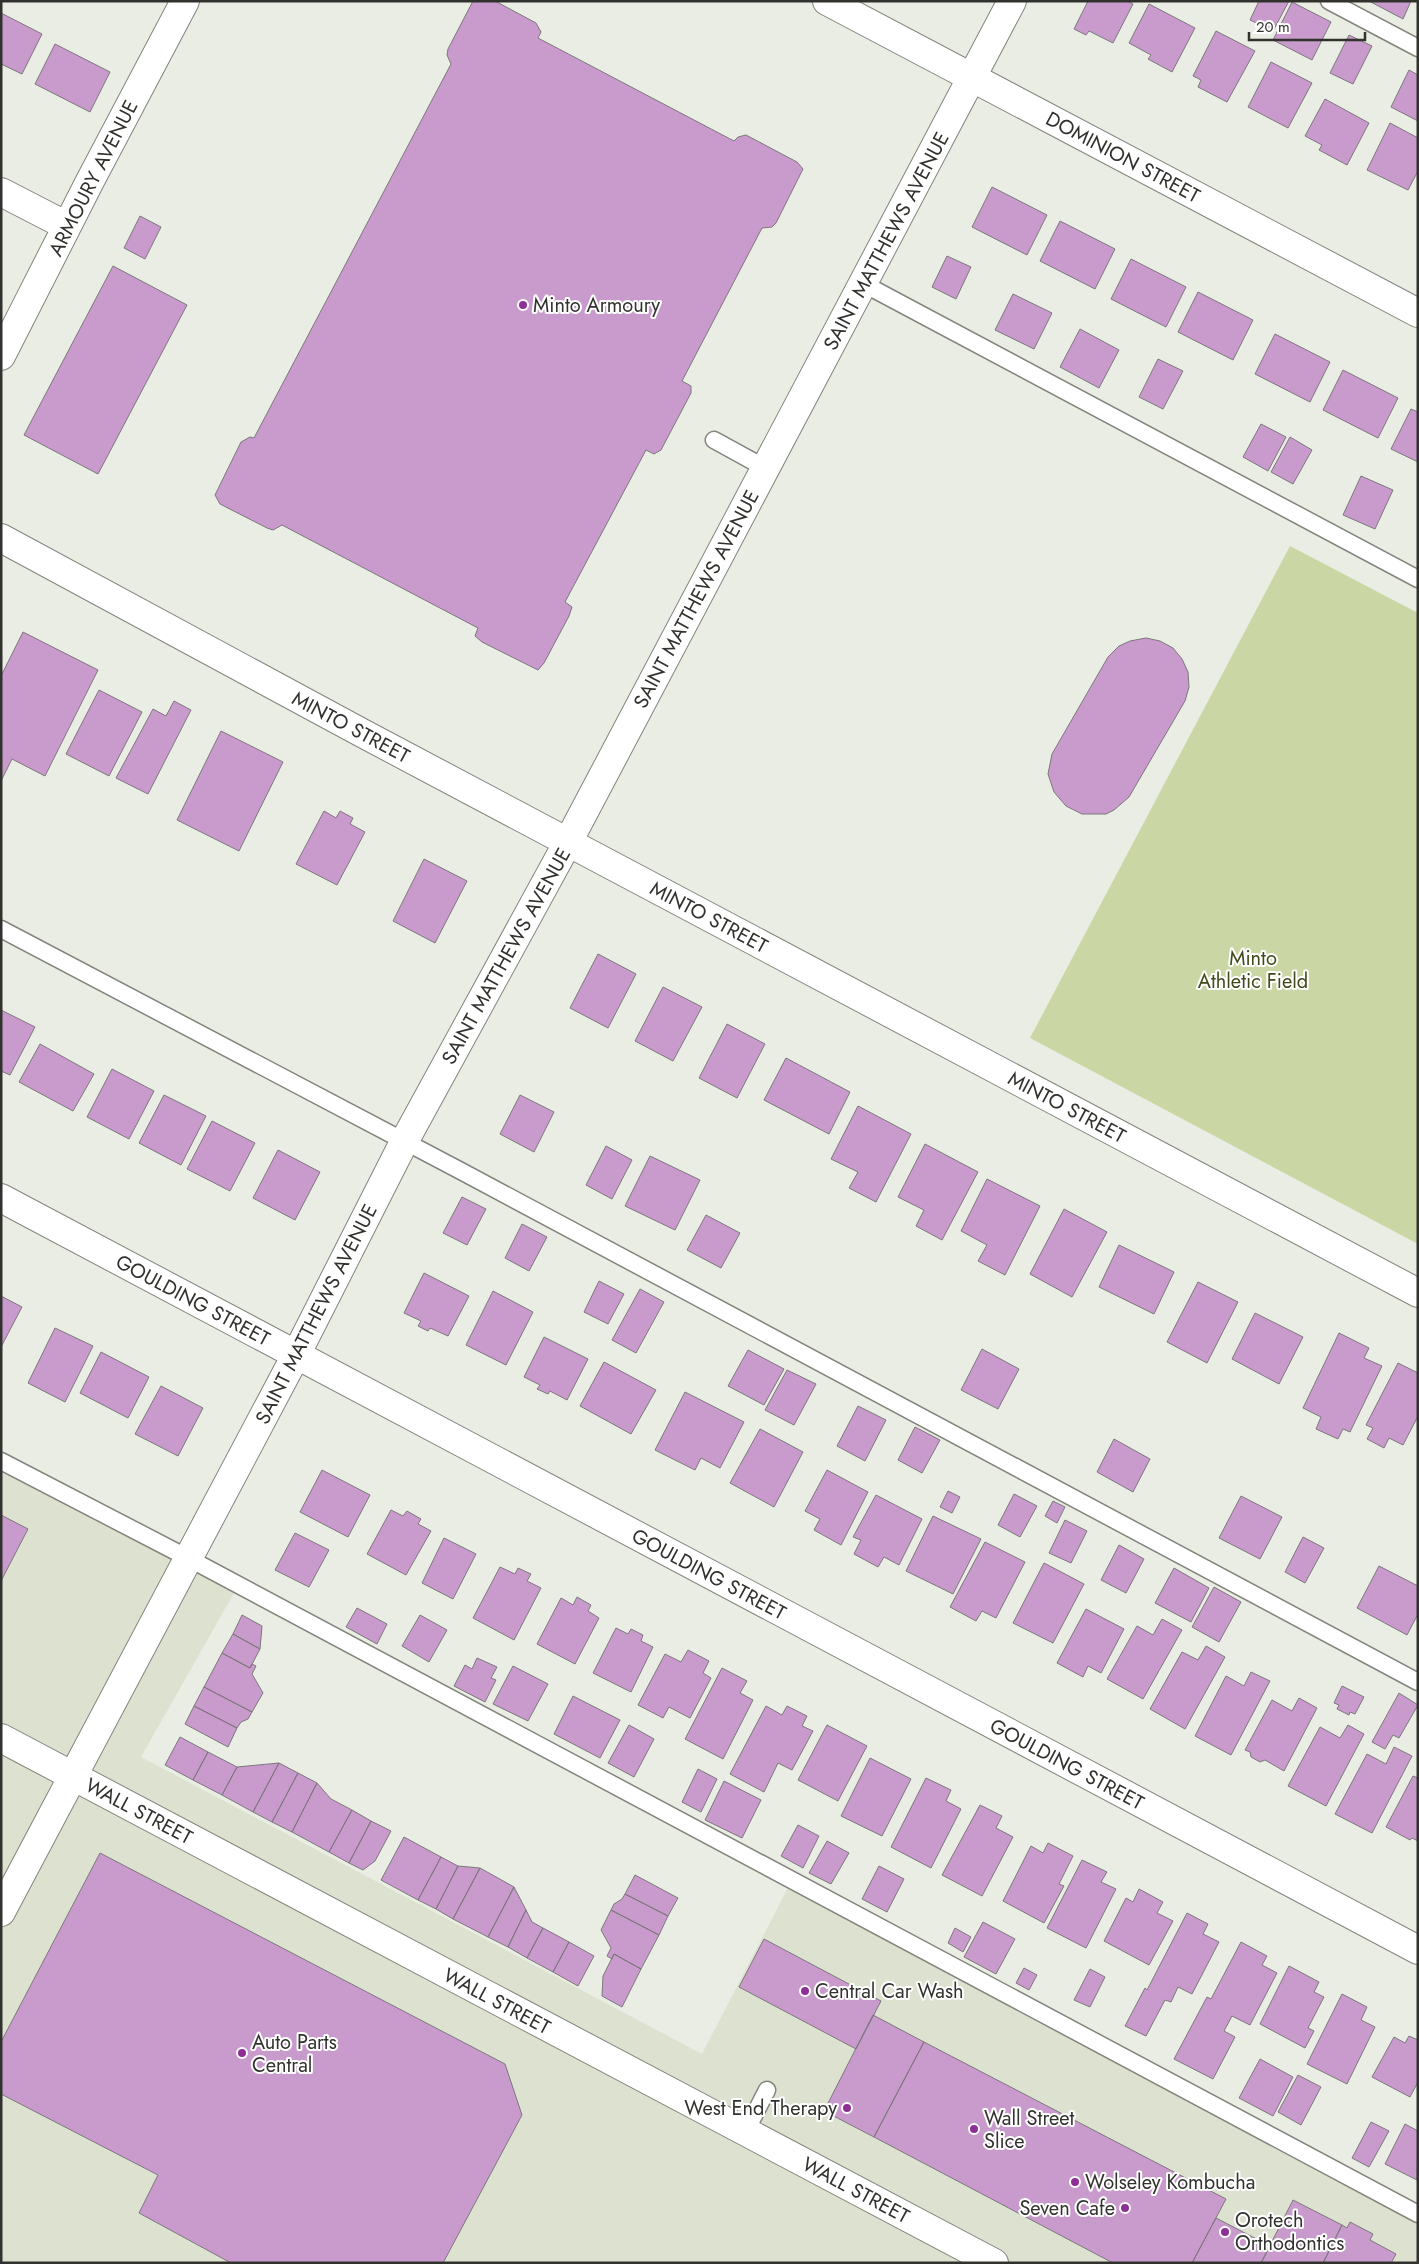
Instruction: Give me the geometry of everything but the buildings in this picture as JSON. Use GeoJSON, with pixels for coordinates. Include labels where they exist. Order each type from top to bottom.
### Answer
{"type":"FeatureCollection","features":[{"type":"Feature","properties":{"kind":"street","name":"ARMOURY AVENUE"},"geometry":{"type":"LineString","coordinates":[[1,356],[185,1]]}},
{"type":"Feature","properties":{"kind":"street","name":"DOMINION STREET"},"geometry":{"type":"LineString","coordinates":[[827,1],[1418,313]]}},
{"type":"Feature","properties":{"kind":"street","name":"SAINT MATTHEWS AVENUE"},"geometry":{"type":"LineString","coordinates":[[1,1912],[296,1354],[404,1142],[568,842],[1012,1]]}},
{"type":"Feature","properties":{"kind":"street"},"geometry":{"type":"LineString","coordinates":[[1,192],[67,226]]}},
{"type":"Feature","properties":{"kind":"street","name":"MINTO STREET"},"geometry":{"type":"LineString","coordinates":[[1,538],[568,842],[1418,1293]]}},
{"type":"Feature","properties":{"kind":"street","name":"GOULDING STREET"},"geometry":{"type":"LineString","coordinates":[[1,1198],[1418,1950]]}},
{"type":"Feature","properties":{"kind":"street","name":"WALL STREET"},"geometry":{"type":"LineString","coordinates":[[1,1738],[994,2263]]}},
{"type":"Feature","properties":{"kind":"lane"},"geometry":{"type":"LineString","coordinates":[[1329,1],[1418,48]]}},
{"type":"Feature","properties":{"kind":"lane"},"geometry":{"type":"LineString","coordinates":[[864,284],[1418,579]]}},
{"type":"Feature","properties":{"kind":"lane"},"geometry":{"type":"LineString","coordinates":[[714,440],[765,468]]}},
{"type":"Feature","properties":{"kind":"lane"},"geometry":{"type":"LineString","coordinates":[[1,929],[1418,1682]]}},
{"type":"Feature","properties":{"kind":"lane"},"geometry":{"type":"LineString","coordinates":[[1,1461],[188,1558],[1418,2214]]}},
{"type":"Feature","properties":{"kind":"lane"},"geometry":{"type":"LineString","coordinates":[[746,2131],[767,2090]]}},
{"type":"Feature","properties":{"kind":"shaded area"},"geometry":{"type":"Polygon","coordinates":[[[1,1466],[238,1586],[141,1757],[702,2054],[791,1882],[1418,2218],[1418,2263],[1,2263],[1,1466]]]}},
{"type":"Feature","properties":{"kind":"green space","name":"Minto Athletic Field"},"geometry":{"type":"Polygon","coordinates":[[[1290,546],[1418,613],[1418,1244],[1030,1038],[1290,546]]]}},
{"type":"Feature","properties":{"kind":"place","name":"Minto Armoury"},"geometry":{"type":"Point","coordinates":[523,305]}},
{"type":"Feature","properties":{"kind":"place","name":"Central Car Wash"},"geometry":{"type":"Point","coordinates":[805,1991]}},
{"type":"Feature","properties":{"kind":"place","name":"Auto Parts Central"},"geometry":{"type":"Point","coordinates":[242,2053]}},
{"type":"Feature","properties":{"kind":"place","name":"West End Therapy"},"geometry":{"type":"Point","coordinates":[847,2108]}},
{"type":"Feature","properties":{"kind":"place","name":"Wall Street Slice"},"geometry":{"type":"Point","coordinates":[974,2129]}},
{"type":"Feature","properties":{"kind":"place","name":"Wolseley Kombucha"},"geometry":{"type":"Point","coordinates":[1075,2182]}},
{"type":"Feature","properties":{"kind":"place","name":"Seven Cafe"},"geometry":{"type":"Point","coordinates":[1125,2208]}},
{"type":"Feature","properties":{"kind":"place","name":"Orotech Orthodontics"},"geometry":{"type":"Point","coordinates":[1225,2232]}}]}
